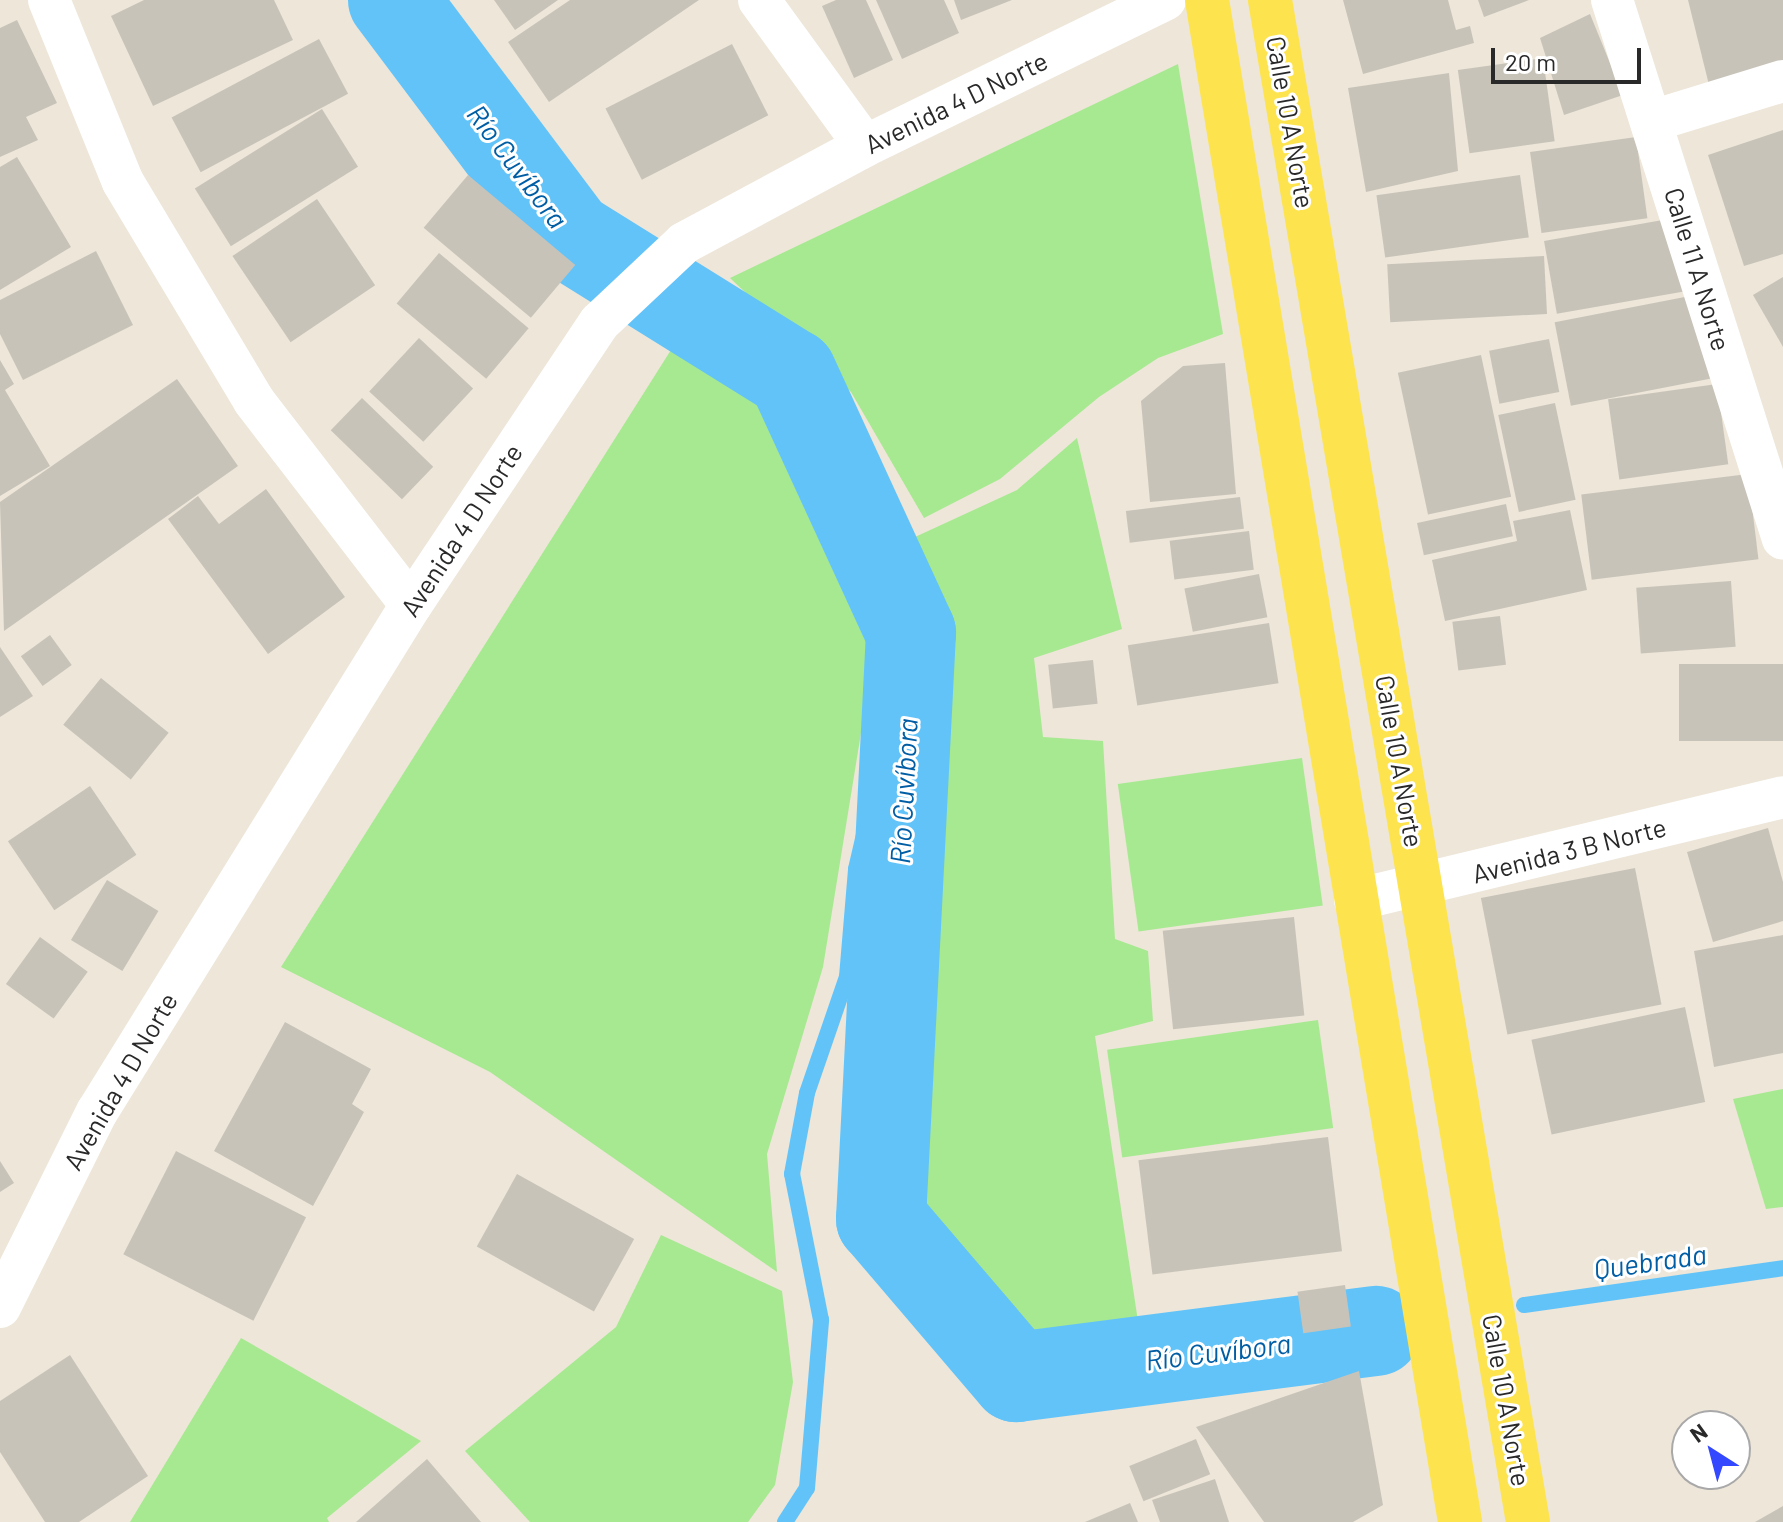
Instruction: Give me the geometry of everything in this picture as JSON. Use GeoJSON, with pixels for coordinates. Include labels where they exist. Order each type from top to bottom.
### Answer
{"type":"FeatureCollection","features":[{"type":"Feature","properties":{"kind":"main road"},"geometry":{"type":"LineString","coordinates":[[1207,0],[1460,1522]]}},
{"type":"Feature","properties":{"kind":"main road","name":"Calle 10 A Norte"},"geometry":{"type":"LineString","coordinates":[[1270,0],[1528,1522]]}},
{"type":"Feature","properties":{"kind":"street"},"geometry":{"type":"LineString","coordinates":[[49,0],[123,182],[254,401],[411,605]]}},
{"type":"Feature","properties":{"kind":"street"},"geometry":{"type":"LineString","coordinates":[[759,0],[865,146]]}},
{"type":"Feature","properties":{"kind":"street","name":"Avenida 4 D Norte"},"geometry":{"type":"LineString","coordinates":[[0,1307],[97,1112],[411,605],[600,322],[684,243],[865,146],[1165,0]]}},
{"type":"Feature","properties":{"kind":"street","name":"Calle 11 A Norte"},"geometry":{"type":"LineString","coordinates":[[1612,0],[1783,539]]}},
{"type":"Feature","properties":{"kind":"street"},"geometry":{"type":"LineString","coordinates":[[1652,121],[1783,81]]}},
{"type":"Feature","properties":{"kind":"street","name":"Avenida 3 B Norte"},"geometry":{"type":"LineString","coordinates":[[1355,900],[1420,887],[1783,797]]}},
{"type":"Feature","properties":{"kind":"green space"},"geometry":{"type":"Polygon","coordinates":[[[1178,64],[1223,334],[1158,358],[1099,397],[1000,479],[924,518],[851,392],[730,278],[1178,64]]]}},
{"type":"Feature","properties":{"kind":"green space"},"geometry":{"type":"Polygon","coordinates":[[[676,342],[770,404],[874,653],[823,967],[767,1154],[777,1272],[490,1072],[281,967],[676,342]]]}},
{"type":"Feature","properties":{"kind":"green space"},"geometry":{"type":"Polygon","coordinates":[[[1077,438],[1122,629],[1034,658],[1043,737],[1103,741],[1115,939],[1148,951],[1153,1021],[1095,1036],[1139,1328],[1026,1342],[908,1205],[936,624],[902,543],[1017,490],[1077,438]]]}},
{"type":"Feature","properties":{"kind":"green space"},"geometry":{"type":"Polygon","coordinates":[[[1302,758],[1323,906],[1139,931],[1118,784],[1302,758]]]}},
{"type":"Feature","properties":{"kind":"green space"},"geometry":{"type":"Polygon","coordinates":[[[1318,1020],[1333,1128],[1122,1158],[1107,1050],[1318,1020]]]}},
{"type":"Feature","properties":{"kind":"green space"},"geometry":{"type":"Polygon","coordinates":[[[1783,1089],[1783,1207],[1766,1209],[1733,1099],[1783,1089]]]}},
{"type":"Feature","properties":{"kind":"green space"},"geometry":{"type":"Polygon","coordinates":[[[661,1235],[782,1291],[793,1382],[775,1485],[748,1522],[530,1522],[465,1451],[616,1327],[661,1235]]]}},
{"type":"Feature","properties":{"kind":"green space"},"geometry":{"type":"Polygon","coordinates":[[[241,1338],[421,1441],[327,1518],[329,1522],[130,1522],[241,1338]]]}},
{"type":"Feature","properties":{"kind":"building"},"geometry":{"type":"Polygon","coordinates":[[[144,0],[274,0],[293,40],[153,106],[111,16],[144,0]]]}},
{"type":"Feature","properties":{"kind":"building"},"geometry":{"type":"Polygon","coordinates":[[[494,0],[558,0],[515,30],[494,0]]]}},
{"type":"Feature","properties":{"kind":"building"},"geometry":{"type":"Polygon","coordinates":[[[570,0],[699,0],[549,102],[508,42],[570,0]]]}},
{"type":"Feature","properties":{"kind":"building"},"geometry":{"type":"Polygon","coordinates":[[[836,0],[866,0],[893,60],[854,78],[822,6],[836,0]]]}},
{"type":"Feature","properties":{"kind":"building"},"geometry":{"type":"Polygon","coordinates":[[[876,0],[944,0],[959,33],[902,59],[876,0]]]}},
{"type":"Feature","properties":{"kind":"building"},"geometry":{"type":"Polygon","coordinates":[[[954,0],[1012,0],[961,20],[954,0]]]}},
{"type":"Feature","properties":{"kind":"building"},"geometry":{"type":"Polygon","coordinates":[[[1343,0],[1448,0],[1456,30],[1470,26],[1474,43],[1363,74],[1343,0]]]}},
{"type":"Feature","properties":{"kind":"building"},"geometry":{"type":"Polygon","coordinates":[[[1478,0],[1529,0],[1484,17],[1478,0]]]}},
{"type":"Feature","properties":{"kind":"building"},"geometry":{"type":"Polygon","coordinates":[[[1688,0],[1783,0],[1783,67],[1710,89],[1688,0]]]}},
{"type":"Feature","properties":{"kind":"building"},"geometry":{"type":"Polygon","coordinates":[[[1590,14],[1623,95],[1564,115],[1540,38],[1590,14]]]}},
{"type":"Feature","properties":{"kind":"building"},"geometry":{"type":"Polygon","coordinates":[[[17,20],[57,103],[26,117],[38,140],[0,157],[0,28],[17,20]]]}},
{"type":"Feature","properties":{"kind":"building"},"geometry":{"type":"Polygon","coordinates":[[[319,39],[348,94],[201,172],[172,117],[319,39]]]}},
{"type":"Feature","properties":{"kind":"building"},"geometry":{"type":"Polygon","coordinates":[[[732,44],[768,115],[642,180],[605,108],[732,44]]]}},
{"type":"Feature","properties":{"kind":"building"},"geometry":{"type":"Polygon","coordinates":[[[1543,58],[1555,141],[1470,153],[1458,70],[1543,58]]]}},
{"type":"Feature","properties":{"kind":"building"},"geometry":{"type":"Polygon","coordinates":[[[1449,73],[1458,171],[1366,192],[1348,88],[1449,73]]]}},
{"type":"Feature","properties":{"kind":"building"},"geometry":{"type":"Polygon","coordinates":[[[322,109],[358,167],[231,246],[195,188],[322,109]]]}},
{"type":"Feature","properties":{"kind":"building"},"geometry":{"type":"Polygon","coordinates":[[[1783,130],[1783,254],[1744,266],[1708,155],[1783,130]]]}},
{"type":"Feature","properties":{"kind":"building"},"geometry":{"type":"Polygon","coordinates":[[[1636,137],[1647,218],[1541,233],[1530,152],[1636,137]]]}},
{"type":"Feature","properties":{"kind":"building"},"geometry":{"type":"Polygon","coordinates":[[[17,157],[71,247],[0,290],[0,167],[17,157]]]}},
{"type":"Feature","properties":{"kind":"building"},"geometry":{"type":"Polygon","coordinates":[[[468,175],[575,265],[531,318],[424,228],[468,175]]]}},
{"type":"Feature","properties":{"kind":"building"},"geometry":{"type":"Polygon","coordinates":[[[1520,175],[1529,237],[1385,258],[1376,195],[1520,175]]]}},
{"type":"Feature","properties":{"kind":"building"},"geometry":{"type":"Polygon","coordinates":[[[317,199],[375,285],[291,342],[232,256],[317,199]]]}},
{"type":"Feature","properties":{"kind":"building"},"geometry":{"type":"Polygon","coordinates":[[[1674,218],[1687,291],[1557,314],[1544,241],[1674,218]]]}},
{"type":"Feature","properties":{"kind":"building"},"geometry":{"type":"Polygon","coordinates":[[[96,251],[133,325],[23,380],[0,334],[0,300],[96,251]]]}},
{"type":"Feature","properties":{"kind":"building"},"geometry":{"type":"Polygon","coordinates":[[[439,253],[529,328],[486,379],[397,304],[439,253]]]}},
{"type":"Feature","properties":{"kind":"building"},"geometry":{"type":"Polygon","coordinates":[[[1544,256],[1547,314],[1390,322],[1387,264],[1544,256]]]}},
{"type":"Feature","properties":{"kind":"building"},"geometry":{"type":"Polygon","coordinates":[[[1783,277],[1783,347],[1753,295],[1783,277]]]}},
{"type":"Feature","properties":{"kind":"building"},"geometry":{"type":"Polygon","coordinates":[[[1695,295],[1711,378],[1571,406],[1555,322],[1695,295]]]}},
{"type":"Feature","properties":{"kind":"building"},"geometry":{"type":"Polygon","coordinates":[[[419,338],[473,388],[423,442],[369,391],[419,338]]]}},
{"type":"Feature","properties":{"kind":"building"},"geometry":{"type":"Polygon","coordinates":[[[1549,339],[1559,392],[1499,404],[1489,351],[1549,339]]]}},
{"type":"Feature","properties":{"kind":"building"},"geometry":{"type":"Polygon","coordinates":[[[1481,355],[1511,497],[1428,515],[1398,373],[1481,355]]]}},
{"type":"Feature","properties":{"kind":"building"},"geometry":{"type":"Polygon","coordinates":[[[0,360],[14,384],[5,390],[50,466],[0,496],[0,360]]]}},
{"type":"Feature","properties":{"kind":"building"},"geometry":{"type":"Polygon","coordinates":[[[1225,363],[1236,494],[1150,502],[1141,401],[1183,366],[1225,363]]]}},
{"type":"Feature","properties":{"kind":"building"},"geometry":{"type":"Polygon","coordinates":[[[177,379],[238,466],[4,631],[0,502],[177,379]]]}},
{"type":"Feature","properties":{"kind":"building"},"geometry":{"type":"Polygon","coordinates":[[[1717,384],[1728,464],[1619,480],[1608,399],[1717,384]]]}},
{"type":"Feature","properties":{"kind":"building"},"geometry":{"type":"Polygon","coordinates":[[[362,398],[433,467],[402,499],[331,430],[362,398]]]}},
{"type":"Feature","properties":{"kind":"building"},"geometry":{"type":"Polygon","coordinates":[[[1555,403],[1576,500],[1519,512],[1498,415],[1555,403]]]}},
{"type":"Feature","properties":{"kind":"building"},"geometry":{"type":"Polygon","coordinates":[[[1748,474],[1758,559],[1592,580],[1581,494],[1748,474]]]}},
{"type":"Feature","properties":{"kind":"building"},"geometry":{"type":"Polygon","coordinates":[[[266,489],[345,597],[268,654],[168,519],[198,496],[219,524],[266,489]]]}},
{"type":"Feature","properties":{"kind":"building"},"geometry":{"type":"Polygon","coordinates":[[[1240,497],[1244,529],[1130,543],[1126,511],[1240,497]]]}},
{"type":"Feature","properties":{"kind":"building"},"geometry":{"type":"Polygon","coordinates":[[[1506,504],[1513,536],[1424,555],[1417,523],[1506,504]]]}},
{"type":"Feature","properties":{"kind":"building"},"geometry":{"type":"Polygon","coordinates":[[[1570,510],[1587,590],[1445,621],[1432,560],[1517,541],[1513,521],[1570,510]]]}},
{"type":"Feature","properties":{"kind":"building"},"geometry":{"type":"Polygon","coordinates":[[[1249,531],[1254,570],[1174,579],[1170,541],[1249,531]]]}},
{"type":"Feature","properties":{"kind":"building"},"geometry":{"type":"Polygon","coordinates":[[[1259,574],[1267,617],[1193,632],[1184,589],[1259,574]]]}},
{"type":"Feature","properties":{"kind":"building"},"geometry":{"type":"Polygon","coordinates":[[[1731,581],[1736,647],[1641,653],[1636,588],[1731,581]]]}},
{"type":"Feature","properties":{"kind":"building"},"geometry":{"type":"Polygon","coordinates":[[[1500,616],[1506,665],[1458,670],[1452,622],[1500,616]]]}},
{"type":"Feature","properties":{"kind":"building"},"geometry":{"type":"Polygon","coordinates":[[[1269,623],[1279,683],[1137,706],[1128,645],[1269,623]]]}},
{"type":"Feature","properties":{"kind":"building"},"geometry":{"type":"Polygon","coordinates":[[[50,635],[72,665],[43,686],[21,656],[50,635]]]}},
{"type":"Feature","properties":{"kind":"building"},"geometry":{"type":"Polygon","coordinates":[[[0,647],[33,696],[0,717],[0,647]]]}},
{"type":"Feature","properties":{"kind":"building"},"geometry":{"type":"Polygon","coordinates":[[[1093,660],[1098,704],[1053,708],[1048,665],[1093,660]]]}},
{"type":"Feature","properties":{"kind":"building"},"geometry":{"type":"Polygon","coordinates":[[[1679,664],[1783,664],[1783,741],[1679,741],[1679,664]]]}},
{"type":"Feature","properties":{"kind":"building"},"geometry":{"type":"Polygon","coordinates":[[[101,678],[169,733],[131,779],[63,725],[101,678]]]}},
{"type":"Feature","properties":{"kind":"building"},"geometry":{"type":"Polygon","coordinates":[[[90,786],[136,855],[54,910],[8,841],[90,786]]]}},
{"type":"Feature","properties":{"kind":"building"},"geometry":{"type":"Polygon","coordinates":[[[1768,828],[1783,882],[1783,921],[1713,942],[1687,852],[1768,828]]]}},
{"type":"Feature","properties":{"kind":"building"},"geometry":{"type":"Polygon","coordinates":[[[1635,868],[1662,1004],[1507,1034],[1481,898],[1635,868]]]}},
{"type":"Feature","properties":{"kind":"building"},"geometry":{"type":"Polygon","coordinates":[[[107,880],[158,911],[122,971],[71,940],[107,880]]]}},
{"type":"Feature","properties":{"kind":"building"},"geometry":{"type":"Polygon","coordinates":[[[1294,917],[1304,1015],[1173,1029],[1163,931],[1294,917]]]}},
{"type":"Feature","properties":{"kind":"building"},"geometry":{"type":"Polygon","coordinates":[[[1783,935],[1783,1053],[1714,1067],[1694,951],[1783,935]]]}},
{"type":"Feature","properties":{"kind":"building"},"geometry":{"type":"Polygon","coordinates":[[[40,937],[88,972],[54,1019],[6,984],[40,937]]]}},
{"type":"Feature","properties":{"kind":"building"},"geometry":{"type":"Polygon","coordinates":[[[1685,1007],[1705,1102],[1552,1135],[1531,1040],[1685,1007]]]}},
{"type":"Feature","properties":{"kind":"building"},"geometry":{"type":"Polygon","coordinates":[[[285,1022],[371,1069],[352,1104],[364,1112],[313,1206],[214,1151],[285,1022]]]}},
{"type":"Feature","properties":{"kind":"building"},"geometry":{"type":"Polygon","coordinates":[[[1328,1137],[1342,1251],[1152,1274],[1138,1160],[1328,1137]]]}},
{"type":"Feature","properties":{"kind":"building"},"geometry":{"type":"Polygon","coordinates":[[[176,1151],[306,1217],[253,1321],[123,1254],[176,1151]]]}},
{"type":"Feature","properties":{"kind":"building"},"geometry":{"type":"Polygon","coordinates":[[[0,1161],[14,1183],[0,1192],[0,1161]]]}},
{"type":"Feature","properties":{"kind":"building"},"geometry":{"type":"Polygon","coordinates":[[[517,1174],[634,1239],[594,1312],[477,1247],[517,1174]]]}},
{"type":"Feature","properties":{"kind":"building"},"geometry":{"type":"Polygon","coordinates":[[[1345,1285],[1351,1327],[1303,1333],[1297,1292],[1345,1285]]]}},
{"type":"Feature","properties":{"kind":"building"},"geometry":{"type":"Polygon","coordinates":[[[70,1355],[148,1476],[79,1522],[45,1522],[0,1452],[0,1401],[70,1355]]]}},
{"type":"Feature","properties":{"kind":"building"},"geometry":{"type":"Polygon","coordinates":[[[1359,1371],[1383,1505],[1353,1522],[1264,1522],[1196,1427],[1359,1371]]]}},
{"type":"Feature","properties":{"kind":"building"},"geometry":{"type":"Polygon","coordinates":[[[1196,1439],[1210,1474],[1143,1501],[1129,1466],[1196,1439]]]}},
{"type":"Feature","properties":{"kind":"building"},"geometry":{"type":"Polygon","coordinates":[[[427,1459],[481,1522],[356,1522],[427,1459]]]}},
{"type":"Feature","properties":{"kind":"building"},"geometry":{"type":"Polygon","coordinates":[[[1215,1479],[1229,1522],[1160,1522],[1152,1500],[1215,1479]]]}},
{"type":"Feature","properties":{"kind":"building"},"geometry":{"type":"Polygon","coordinates":[[[1130,1503],[1138,1522],[1085,1522],[1130,1503]]]}},
{"type":"Feature","properties":{"kind":"building"},"geometry":{"type":"Polygon","coordinates":[[[1783,1506],[1783,1522],[1755,1522],[1783,1506]]]}},
{"type":"Feature","properties":{"kind":"waterway","name":"Río Cuvíbora"},"geometry":{"type":"LineString","coordinates":[[393,0],[570,236],[792,374],[911,633],[881,1219],[1016,1377],[1376,1331]]}},
{"type":"Feature","properties":{"kind":"waterway"},"geometry":{"type":"LineString","coordinates":[[785,1522],[807,1488],[821,1320],[792,1174],[807,1093],[847,977],[856,869],[911,633]]}},
{"type":"Feature","properties":{"kind":"waterway","name":"Quebrada"},"geometry":{"type":"LineString","coordinates":[[1524,1305],[1783,1268]]}}]}
